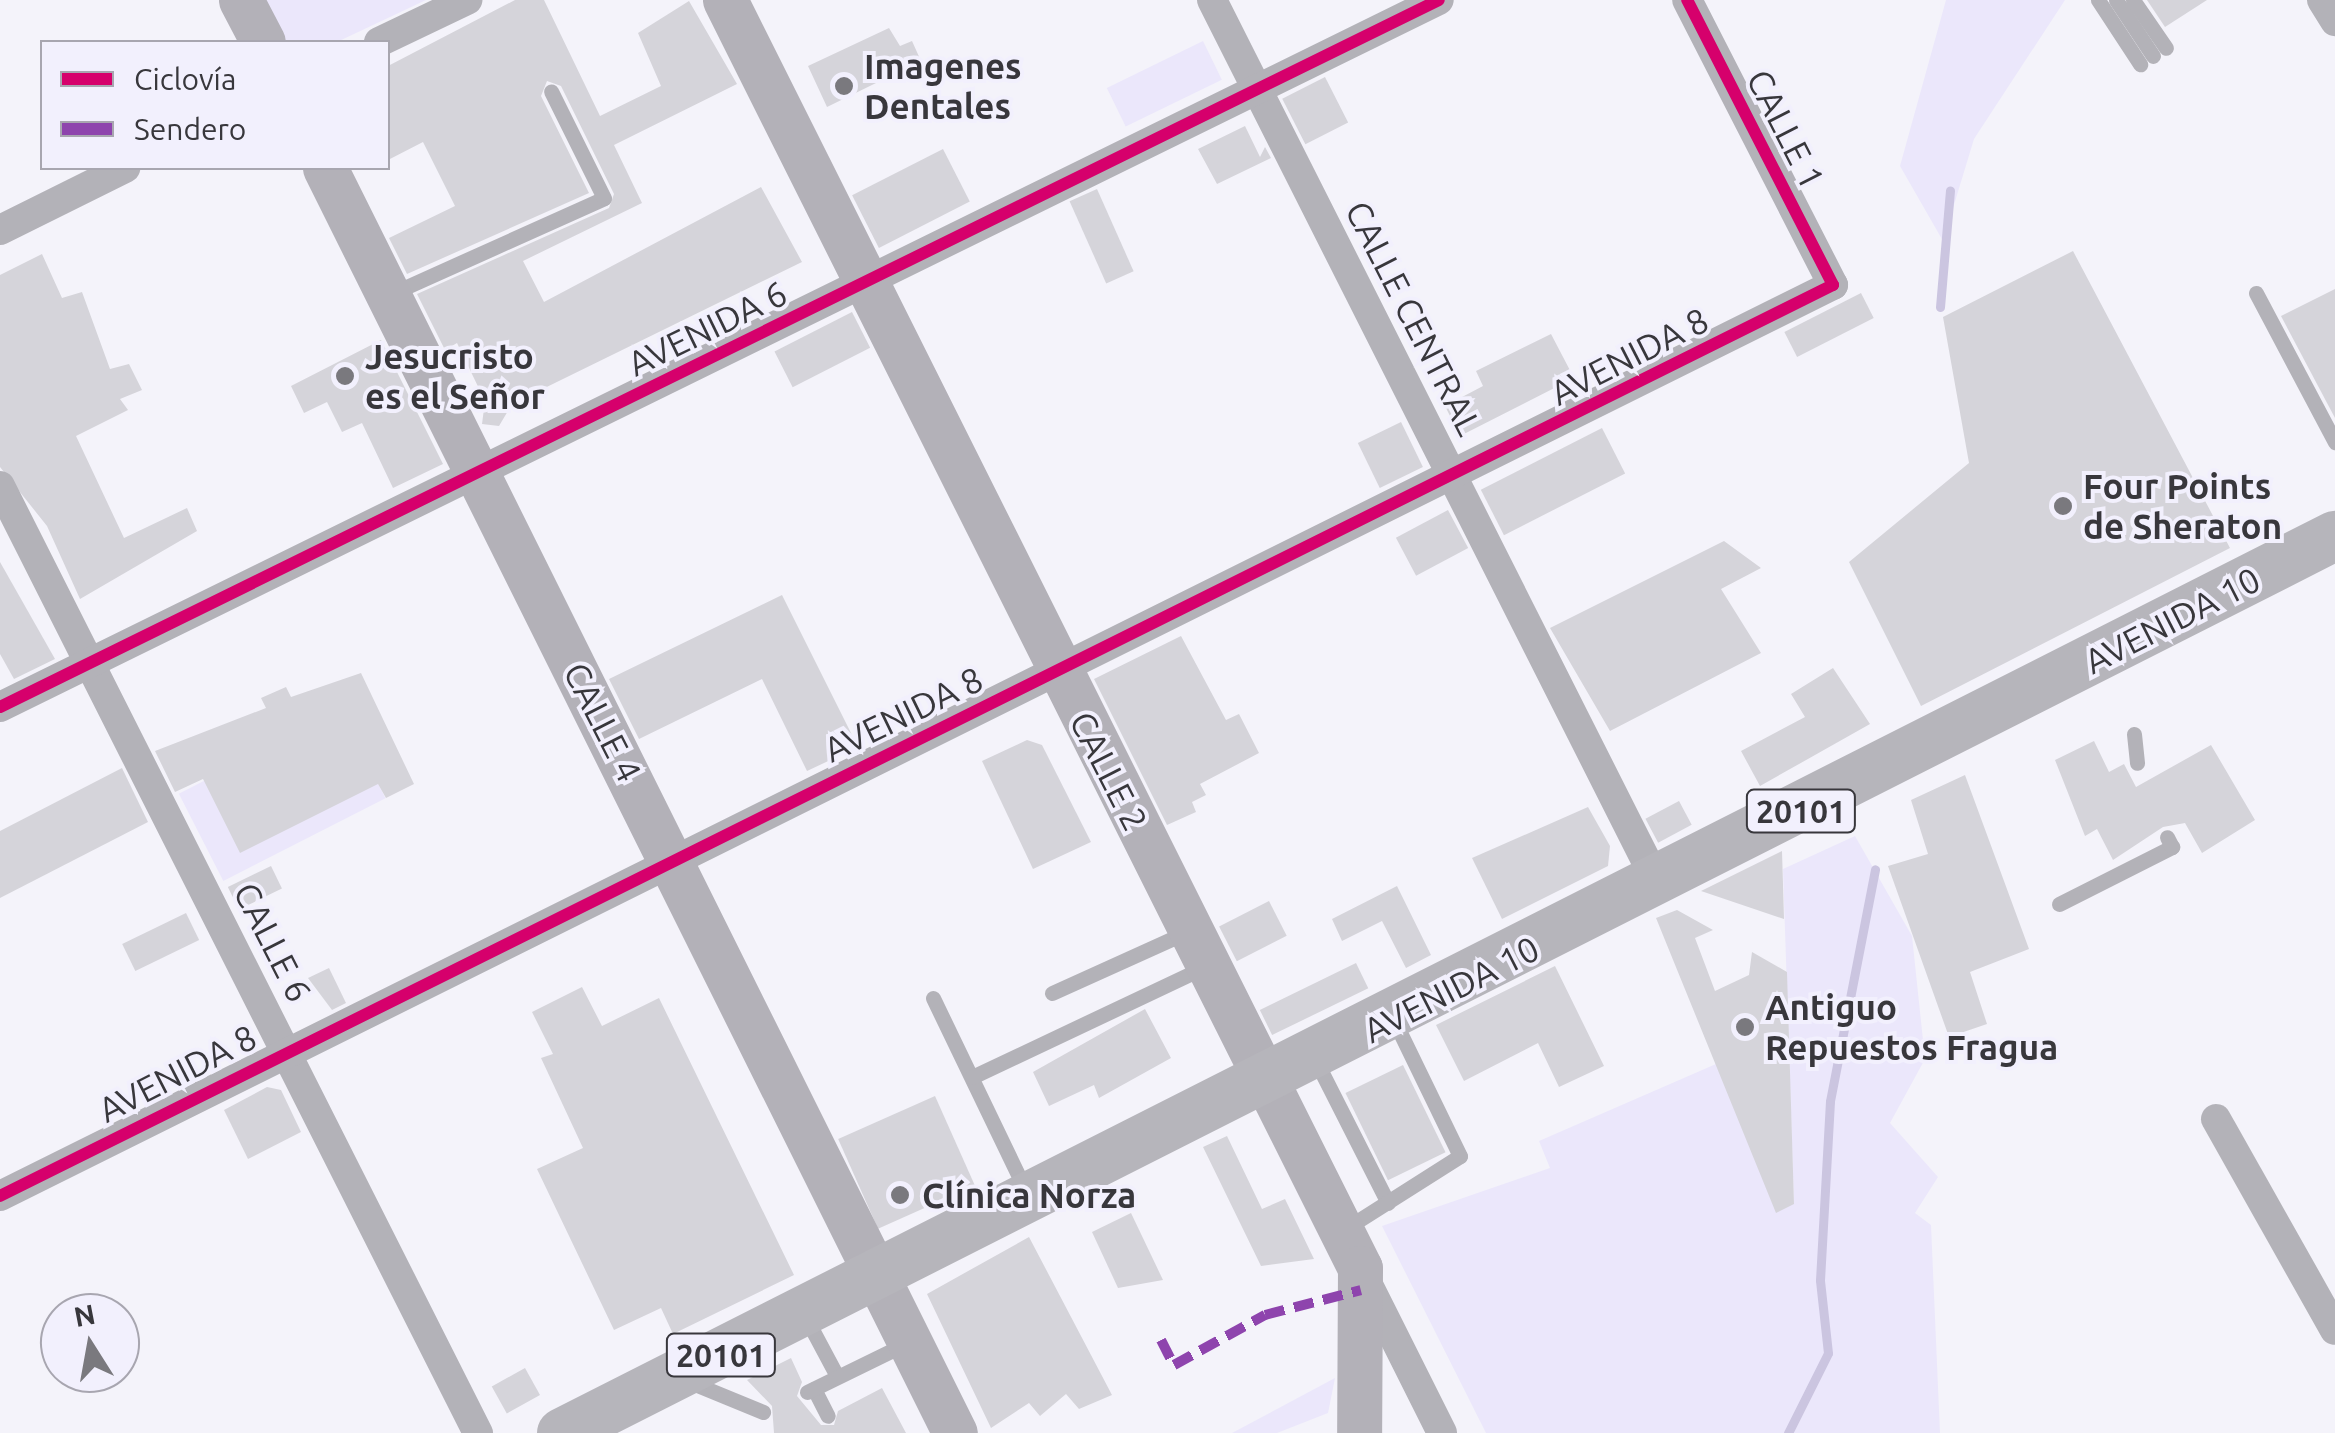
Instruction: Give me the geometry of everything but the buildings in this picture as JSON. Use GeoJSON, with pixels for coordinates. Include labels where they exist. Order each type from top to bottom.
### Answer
{"type":"FeatureCollection","features":[{"type":"Feature","properties":{"kind":"main road","name":"AVENIDA 10"},"geometry":{"type":"LineString","coordinates":[[562,1433],[1032,1202],[2335,536]]}},
{"type":"Feature","properties":{"kind":"street"},"geometry":{"type":"LineString","coordinates":[[242,0],[262,40]]}},
{"type":"Feature","properties":{"kind":"street"},"geometry":{"type":"LineString","coordinates":[[383,40],[467,0]]}},
{"type":"Feature","properties":{"kind":"street","name":"CALLE 2"},"geometry":{"type":"LineString","coordinates":[[724,0],[1442,1433]]}},
{"type":"Feature","properties":{"kind":"street","name":"CALLE CENTRAL"},"geometry":{"type":"LineString","coordinates":[[1212,0],[1658,884]]}},
{"type":"Feature","properties":{"kind":"street","name":"AVENIDA 6"},"geometry":{"type":"LineString","coordinates":[[0,707],[1439,0]]}},
{"type":"Feature","properties":{"kind":"street","name":"CALLE 1"},"geometry":{"type":"LineString","coordinates":[[1687,0],[1832,286]]}},
{"type":"Feature","properties":{"kind":"street"},"geometry":{"type":"LineString","coordinates":[[2322,0],[2335,20]]}},
{"type":"Feature","properties":{"kind":"street"},"geometry":{"type":"LineString","coordinates":[[0,230],[121,170]]}},
{"type":"Feature","properties":{"kind":"street","name":"CALLE 4"},"geometry":{"type":"LineString","coordinates":[[327,170],[955,1433]]}},
{"type":"Feature","properties":{"kind":"street","name":"AVENIDA 8"},"geometry":{"type":"LineString","coordinates":[[0,1196],[1453,479],[1832,286]]}},
{"type":"Feature","properties":{"kind":"street","name":"CALLE 6"},"geometry":{"type":"LineString","coordinates":[[0,486],[478,1433]]}},
{"type":"Feature","properties":{"kind":"street"},"geometry":{"type":"LineString","coordinates":[[2216,1118],[2298,1237],[2335,1330]]}},
{"type":"Feature","properties":{"kind":"street"},"geometry":{"type":"LineString","coordinates":[[1350,1249],[1359,1433]]}},
{"type":"Feature","properties":{"kind":"lane"},"geometry":{"type":"LineString","coordinates":[[2098,0],[2153,56]]}},
{"type":"Feature","properties":{"kind":"lane"},"geometry":{"type":"LineString","coordinates":[[2116,0],[2153,56]]}},
{"type":"Feature","properties":{"kind":"lane"},"geometry":{"type":"LineString","coordinates":[[2133,0],[2153,56]]}},
{"type":"Feature","properties":{"kind":"lane"},"geometry":{"type":"LineString","coordinates":[[389,295],[604,198],[551,91]]}},
{"type":"Feature","properties":{"kind":"lane"},"geometry":{"type":"LineString","coordinates":[[2256,293],[2335,442]]}},
{"type":"Feature","properties":{"kind":"lane"},"geometry":{"type":"LineString","coordinates":[[2134,734],[2137,763]]}},
{"type":"Feature","properties":{"kind":"lane"},"geometry":{"type":"LineString","coordinates":[[2059,904],[2172,847],[2167,837]]}},
{"type":"Feature","properties":{"kind":"lane"},"geometry":{"type":"LineString","coordinates":[[1052,994],[1199,948]]}},
{"type":"Feature","properties":{"kind":"lane"},"geometry":{"type":"LineString","coordinates":[[972,1078],[1199,948]]}},
{"type":"Feature","properties":{"kind":"lane"},"geometry":{"type":"LineString","coordinates":[[934,998],[1032,1202]]}},
{"type":"Feature","properties":{"kind":"lane"},"geometry":{"type":"LineString","coordinates":[[1350,1249],[1388,1204],[1460,1156],[1393,1018]]}},
{"type":"Feature","properties":{"kind":"lane"},"geometry":{"type":"LineString","coordinates":[[1314,1058],[1388,1204]]}},
{"type":"Feature","properties":{"kind":"lane"},"geometry":{"type":"LineString","coordinates":[[804,1314],[837,1376]]}},
{"type":"Feature","properties":{"kind":"lane"},"geometry":{"type":"LineString","coordinates":[[828,1416],[811,1390],[910,1342]]}},
{"type":"Feature","properties":{"kind":"lane"},"geometry":{"type":"LineString","coordinates":[[678,1376],[763,1412]]}},
{"type":"Feature","properties":{"kind":"shaded area"},"geometry":{"type":"Polygon","coordinates":[[[264,0],[426,0],[341,40],[285,40],[264,0]]]}},
{"type":"Feature","properties":{"kind":"shaded area"},"geometry":{"type":"Polygon","coordinates":[[[1946,0],[2065,0],[1974,139],[1943,241],[1900,166],[1946,0]]]}},
{"type":"Feature","properties":{"kind":"shaded area"},"geometry":{"type":"Polygon","coordinates":[[[1203,41],[1222,80],[1126,127],[1107,88],[1203,41]]]}},
{"type":"Feature","properties":{"kind":"shaded area"},"geometry":{"type":"Polygon","coordinates":[[[341,711],[385,798],[223,881],[179,794],[341,711]]]}},
{"type":"Feature","properties":{"kind":"shaded area"},"geometry":{"type":"Polygon","coordinates":[[[1855,836],[1912,936],[1925,1059],[1890,1123],[1938,1177],[1915,1213],[1931,1225],[1940,1433],[1486,1433],[1382,1226],[1550,1168],[1539,1141],[1716,1064],[1794,1204],[1783,869],[1855,836]]]}},
{"type":"Feature","properties":{"kind":"shaded area"},"geometry":{"type":"Polygon","coordinates":[[[1335,1378],[1328,1413],[1277,1433],[1232,1433],[1335,1378]]]}},
{"type":"Feature","properties":{"kind":"waterway"},"geometry":{"type":"LineString","coordinates":[[1940,307],[1950,190]]}},
{"type":"Feature","properties":{"kind":"waterway"},"geometry":{"type":"LineString","coordinates":[[1788,1433],[1828,1353],[1820,1280],[1830,1101],[1875,869]]}},
{"type":"Feature","properties":{"kind":"marked path"},"geometry":{"type":"LineString","coordinates":[[1161,1340],[1174,1365],[1265,1315],[1361,1290]]}},
{"type":"Feature","properties":{"kind":"cycle path"},"geometry":{"type":"LineString","coordinates":[[0,707],[1439,0]]}},
{"type":"Feature","properties":{"kind":"cycle path"},"geometry":{"type":"LineString","coordinates":[[0,1196],[1833,285],[1687,0]]}},
{"type":"Feature","properties":{"kind":"place","name":"Imagenes Dentales"},"geometry":{"type":"Point","coordinates":[844,86]}},
{"type":"Feature","properties":{"kind":"place","name":"Jesucristo es el Señor"},"geometry":{"type":"Point","coordinates":[345,376]}},
{"type":"Feature","properties":{"kind":"place","name":"Four Points de Sheraton"},"geometry":{"type":"Point","coordinates":[2063,506]}},
{"type":"Feature","properties":{"kind":"place","name":"Antiguo Repuestos Fragua"},"geometry":{"type":"Point","coordinates":[1745,1027]}},
{"type":"Feature","properties":{"kind":"place","name":"Clínica Norza"},"geometry":{"type":"Point","coordinates":[900,1195]}}]}
